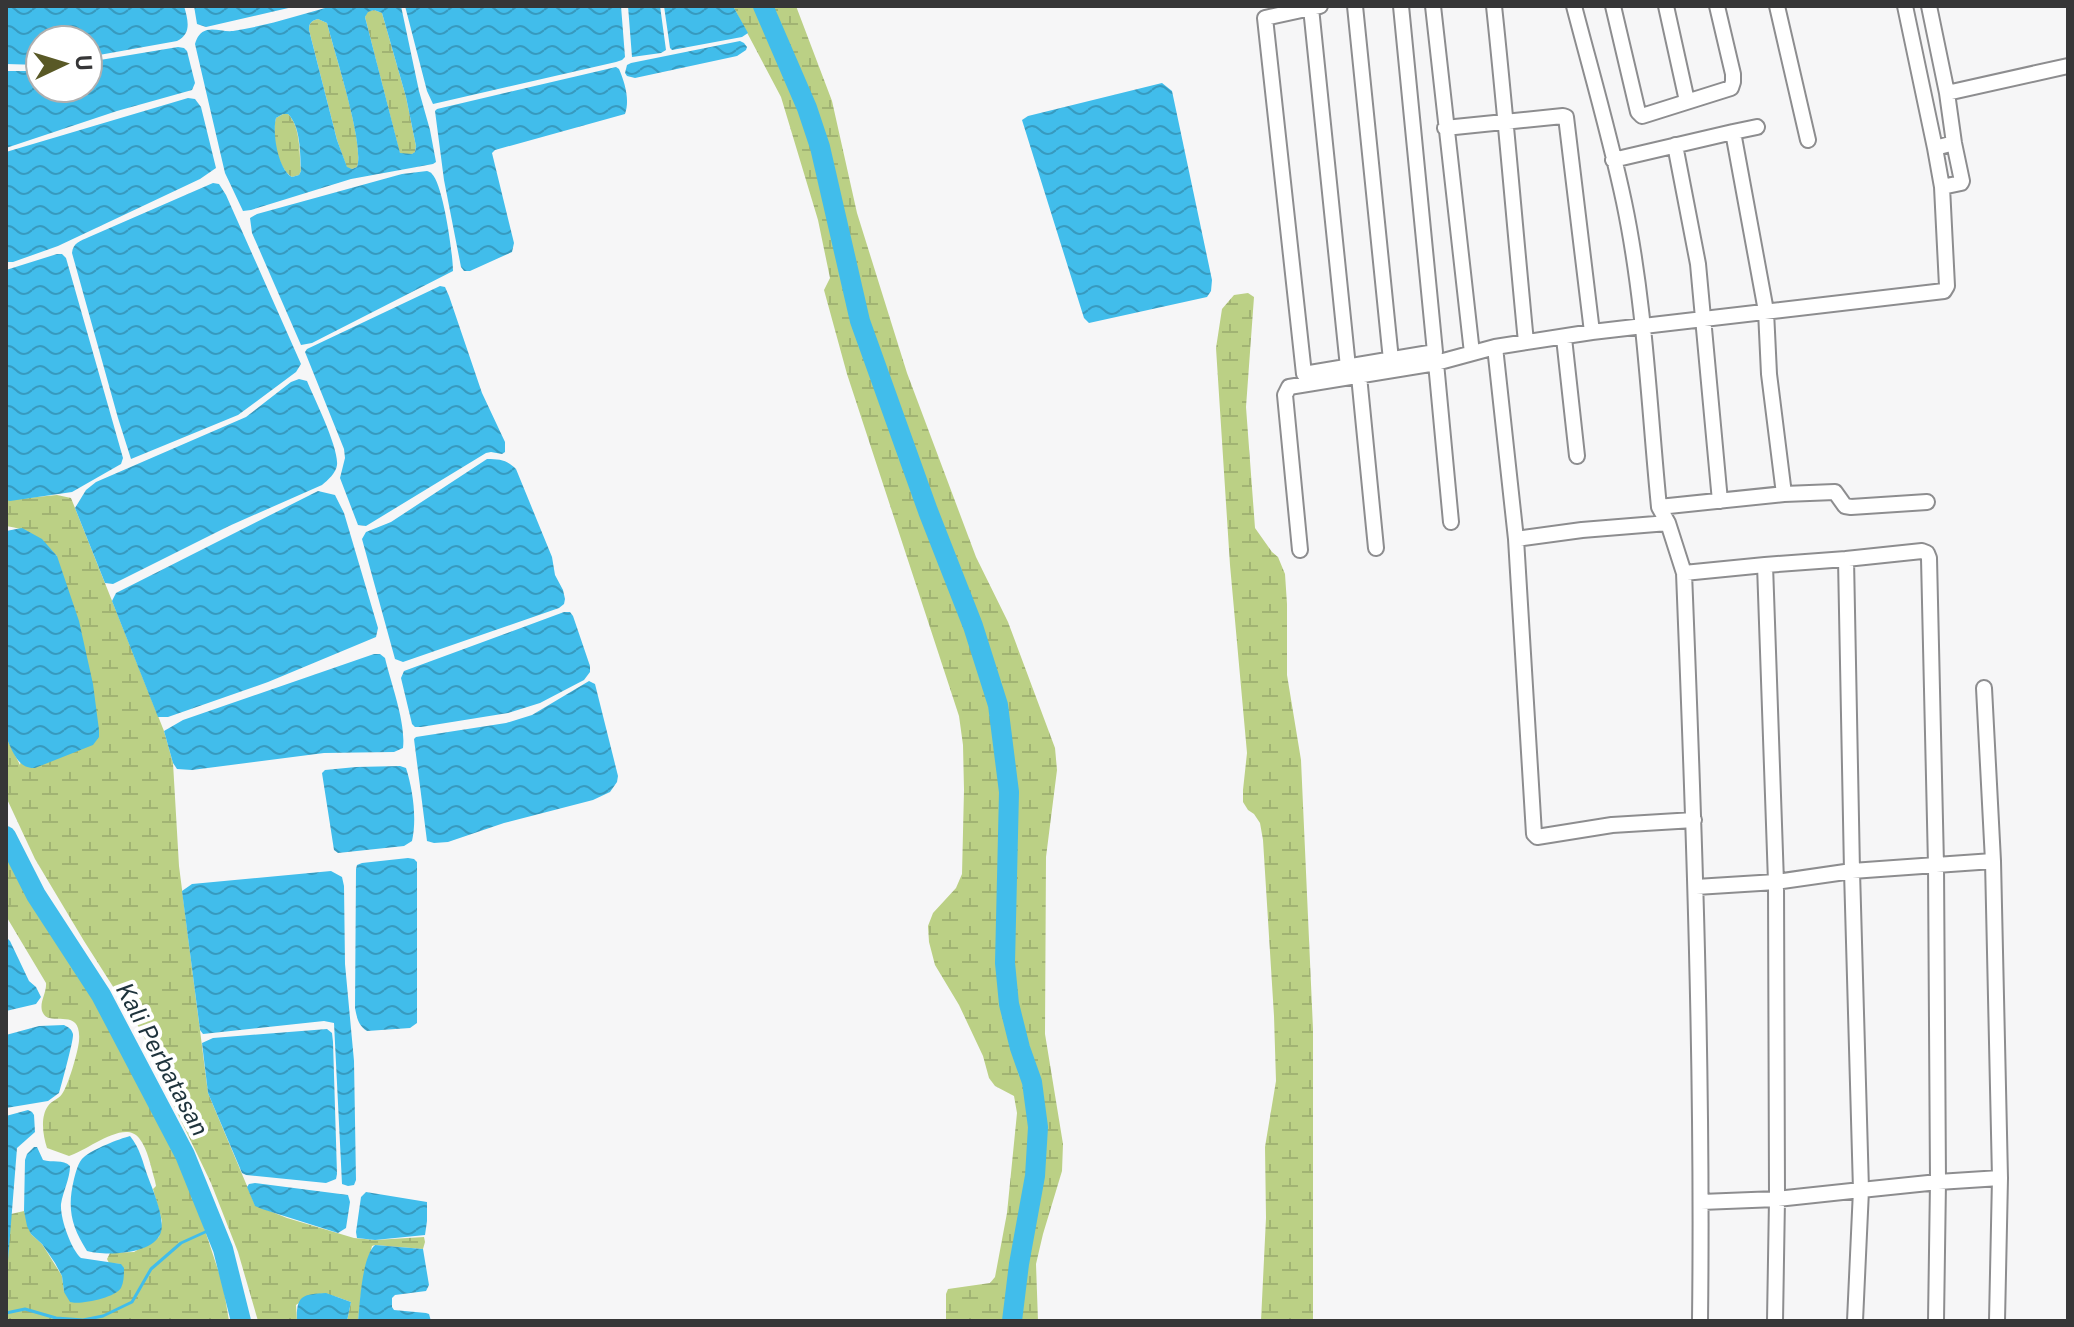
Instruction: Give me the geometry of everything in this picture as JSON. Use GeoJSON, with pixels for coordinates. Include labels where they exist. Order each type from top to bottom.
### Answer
{"type":"FeatureCollection","features":[{"type":"Feature","properties":{"kind":"street"},"geometry":{"type":"LineString","coordinates":[[1355,6],[1391,360]]}},
{"type":"Feature","properties":{"kind":"street"},"geometry":{"type":"LineString","coordinates":[[1300,550],[1285,395],[1289,387],[1391,360],[1435,352],[1401,6]]}},
{"type":"Feature","properties":{"kind":"street"},"geometry":{"type":"LineString","coordinates":[[1433,6],[1472,353]]}},
{"type":"Feature","properties":{"kind":"street"},"geometry":{"type":"LineString","coordinates":[[1494,6],[1526,342]]}},
{"type":"Feature","properties":{"kind":"street"},"geometry":{"type":"LineString","coordinates":[[1574,6],[1624,201],[1639,294],[1659,507],[1668,523],[1684,573],[1696,887],[1700,1321]]}},
{"type":"Feature","properties":{"kind":"street"},"geometry":{"type":"LineString","coordinates":[[1613,6],[1638,112],[1642,116],[1731,88],[1733,82],[1717,6]]}},
{"type":"Feature","properties":{"kind":"street"},"geometry":{"type":"LineString","coordinates":[[1666,6],[1687,101]]}},
{"type":"Feature","properties":{"kind":"street"},"geometry":{"type":"LineString","coordinates":[[1777,6],[1808,140]]}},
{"type":"Feature","properties":{"kind":"street"},"geometry":{"type":"LineString","coordinates":[[1905,6],[1946,145],[1962,181],[1951,186]]}},
{"type":"Feature","properties":{"kind":"street"},"geometry":{"type":"LineString","coordinates":[[1376,548],[1354,371],[1316,7],[1265,18],[1304,374],[1354,371],[1436,363],[1495,347],[1592,332],[1944,291],[1947,289],[1951,186],[1946,145],[1947,93],[1929,6]]}},
{"type":"Feature","properties":{"kind":"street"},"geometry":{"type":"LineString","coordinates":[[1947,93],[2068,66]]}},
{"type":"Feature","properties":{"kind":"street"},"geometry":{"type":"LineString","coordinates":[[1445,128],[1563,116],[1567,120],[1592,332]]}},
{"type":"Feature","properties":{"kind":"street"},"geometry":{"type":"LineString","coordinates":[[1613,160],[1757,127]]}},
{"type":"Feature","properties":{"kind":"street"},"geometry":{"type":"LineString","coordinates":[[1733,132],[1766,311],[1769,374],[1784,494]]}},
{"type":"Feature","properties":{"kind":"street"},"geometry":{"type":"LineString","coordinates":[[1675,145],[1698,264],[1720,501]]}},
{"type":"Feature","properties":{"kind":"street"},"geometry":{"type":"LineString","coordinates":[[1564,338],[1577,456]]}},
{"type":"Feature","properties":{"kind":"street"},"geometry":{"type":"LineString","coordinates":[[1495,347],[1516,539],[1534,834],[1537,837],[1612,825],[1694,820]]}},
{"type":"Feature","properties":{"kind":"street"},"geometry":{"type":"LineString","coordinates":[[1436,363],[1451,522]]}},
{"type":"Feature","properties":{"kind":"street"},"geometry":{"type":"LineString","coordinates":[[1659,507],[1835,492],[1845,506],[1851,507],[1927,502]]}},
{"type":"Feature","properties":{"kind":"street"},"geometry":{"type":"LineString","coordinates":[[1516,539],[1668,523]]}},
{"type":"Feature","properties":{"kind":"street"},"geometry":{"type":"LineString","coordinates":[[1684,573],[1922,551],[1929,558],[1936,865],[1936,1321]]}},
{"type":"Feature","properties":{"kind":"street"},"geometry":{"type":"LineString","coordinates":[[1846,559],[1861,1190],[1855,1321]]}},
{"type":"Feature","properties":{"kind":"street"},"geometry":{"type":"LineString","coordinates":[[1765,565],[1776,882],[1775,1321]]}},
{"type":"Feature","properties":{"kind":"street"},"geometry":{"type":"LineString","coordinates":[[1984,688],[1993,861],[2000,1178],[1997,1321]]}},
{"type":"Feature","properties":{"kind":"street"},"geometry":{"type":"LineString","coordinates":[[1696,887],[1993,861]]}},
{"type":"Feature","properties":{"kind":"street"},"geometry":{"type":"LineString","coordinates":[[1701,1202],[1777,1199],[2000,1178]]}},
{"type":"Feature","properties":{"kind":"green space"},"geometry":{"type":"Polygon","coordinates":[[[733,6],[796,6],[832,101],[857,213],[907,373],[976,557],[1008,622],[1055,748],[1057,770],[1046,857],[1045,1034],[1063,1144],[1062,1171],[1036,1264],[1038,1321],[946,1321],[948,1289],[990,1283],[995,1277],[1007,1213],[1017,1113],[1014,1096],[995,1086],[989,1078],[983,1056],[959,1005],[935,965],[929,942],[928,926],[933,913],[956,888],[962,874],[964,790],[959,716],[847,374],[824,290],[830,278],[818,220],[781,97],[733,6]]]}},
{"type":"Feature","properties":{"kind":"green space"},"geometry":{"type":"Polygon","coordinates":[[[374,10],[382,13],[406,97],[416,146],[412,154],[400,154],[365,17],[367,12],[374,10]]]}},
{"type":"Feature","properties":{"kind":"green space"},"geometry":{"type":"Polygon","coordinates":[[[318,19],[327,23],[353,119],[358,155],[357,167],[352,169],[347,168],[337,140],[309,30],[311,23],[318,19]]]}},
{"type":"Feature","properties":{"kind":"green space"},"geometry":{"type":"Polygon","coordinates":[[[288,114],[292,119],[299,141],[301,171],[292,177],[282,166],[275,141],[276,118],[288,114]]]}},
{"type":"Feature","properties":{"kind":"green space"},"geometry":{"type":"Polygon","coordinates":[[[1248,293],[1254,297],[1246,407],[1255,528],[1278,557],[1285,574],[1287,675],[1301,760],[1313,1029],[1313,1321],[1261,1321],[1266,1218],[1265,1147],[1276,1081],[1274,1016],[1263,840],[1260,823],[1243,802],[1247,753],[1230,565],[1216,348],[1222,309],[1234,295],[1248,293]]]}},
{"type":"Feature","properties":{"kind":"green space"},"geometry":{"type":"Polygon","coordinates":[[[57,495],[71,498],[164,731],[173,763],[179,866],[208,1093],[255,1205],[354,1238],[424,1237],[423,1249],[372,1246],[362,1286],[358,1321],[347,1321],[351,1302],[317,1294],[296,1305],[297,1321],[258,1321],[238,1252],[211,1183],[156,1061],[140,1029],[35,859],[6,797],[6,737],[20,765],[57,556],[34,536],[6,526],[6,500],[57,495]]]}},
{"type":"Feature","properties":{"kind":"green space"},"geometry":{"type":"Polygon","coordinates":[[[6,854],[116,1035],[174,1146],[223,1285],[229,1321],[6,1321],[11,1214],[24,1211],[31,1234],[42,1244],[62,1276],[64,1292],[121,1264],[109,1263],[110,1253],[134,1252],[159,1237],[162,1221],[147,1153],[139,1138],[132,1133],[115,1134],[69,1156],[47,1148],[43,1132],[44,1116],[48,1106],[60,1096],[67,1084],[78,1046],[79,1030],[71,1020],[52,1019],[43,1013],[46,983],[6,916],[6,854]]]}},
{"type":"Feature","properties":{"kind":"water"},"geometry":{"type":"Polygon","coordinates":[[[6,6],[184,6],[187,16],[185,35],[177,41],[104,54],[104,24],[24,24],[24,65],[6,64],[6,6]]]}},
{"type":"Feature","properties":{"kind":"water"},"geometry":{"type":"Polygon","coordinates":[[[194,6],[297,6],[206,27],[197,24],[194,6]]]}},
{"type":"Feature","properties":{"kind":"water"},"geometry":{"type":"Polygon","coordinates":[[[332,6],[401,6],[436,162],[351,179],[243,211],[225,173],[196,41],[207,30],[245,29],[332,6]],[[374,10],[365,17],[400,153],[412,154],[416,146],[406,97],[382,13],[374,10]],[[318,19],[312,22],[309,30],[337,140],[347,167],[352,169],[357,167],[358,156],[348,97],[327,23],[318,19]],[[288,114],[276,118],[276,141],[283,167],[292,177],[299,175],[298,133],[288,114]]]}},
{"type":"Feature","properties":{"kind":"water"},"geometry":{"type":"Polygon","coordinates":[[[405,6],[621,6],[625,57],[616,62],[433,104],[405,6]]]}},
{"type":"Feature","properties":{"kind":"water"},"geometry":{"type":"Polygon","coordinates":[[[628,6],[660,6],[666,50],[632,57],[628,6]]]}},
{"type":"Feature","properties":{"kind":"water"},"geometry":{"type":"Polygon","coordinates":[[[664,6],[733,6],[748,33],[742,37],[672,50],[664,6]]]}},
{"type":"Feature","properties":{"kind":"water"},"geometry":{"type":"Polygon","coordinates":[[[740,41],[747,47],[737,56],[635,78],[625,73],[627,65],[631,63],[740,41]]]}},
{"type":"Feature","properties":{"kind":"water"},"geometry":{"type":"Polygon","coordinates":[[[184,48],[195,83],[192,90],[6,148],[6,71],[24,71],[24,104],[104,104],[104,59],[184,48]]]}},
{"type":"Feature","properties":{"kind":"water"},"geometry":{"type":"Polygon","coordinates":[[[616,67],[626,92],[625,114],[492,153],[514,243],[512,252],[464,271],[444,180],[435,111],[616,67]]]}},
{"type":"Feature","properties":{"kind":"water"},"geometry":{"type":"Polygon","coordinates":[[[1162,83],[1172,91],[1212,280],[1211,291],[1207,297],[1089,323],[1084,318],[1022,120],[1162,83]]]}},
{"type":"Feature","properties":{"kind":"water"},"geometry":{"type":"Polygon","coordinates":[[[188,98],[195,99],[201,107],[216,168],[200,179],[58,246],[6,262],[6,152],[188,98]]]}},
{"type":"Feature","properties":{"kind":"water"},"geometry":{"type":"Polygon","coordinates":[[[427,171],[436,180],[443,205],[453,271],[312,343],[301,345],[252,233],[250,218],[402,174],[427,171]]]}},
{"type":"Feature","properties":{"kind":"water"},"geometry":{"type":"Polygon","coordinates":[[[213,183],[219,184],[226,195],[301,364],[296,372],[238,415],[131,459],[72,253],[75,245],[83,240],[213,183]]]}},
{"type":"Feature","properties":{"kind":"water"},"geometry":{"type":"Polygon","coordinates":[[[57,254],[66,258],[123,458],[121,464],[72,492],[10,501],[6,500],[6,270],[57,254]]]}},
{"type":"Feature","properties":{"kind":"water"},"geometry":{"type":"Polygon","coordinates":[[[440,286],[445,287],[449,296],[482,393],[505,442],[505,452],[486,453],[366,526],[358,525],[340,478],[344,449],[305,352],[440,286]]]}},
{"type":"Feature","properties":{"kind":"water"},"geometry":{"type":"Polygon","coordinates":[[[299,379],[307,381],[337,457],[335,471],[329,479],[113,584],[105,583],[75,508],[86,490],[96,482],[246,417],[299,379]]]}},
{"type":"Feature","properties":{"kind":"water"},"geometry":{"type":"Polygon","coordinates":[[[487,459],[503,461],[516,469],[552,557],[555,575],[563,590],[564,604],[403,662],[395,659],[362,539],[366,532],[391,522],[487,459]]]}},
{"type":"Feature","properties":{"kind":"water"},"geometry":{"type":"Polygon","coordinates":[[[318,491],[335,495],[344,513],[378,628],[376,637],[268,682],[168,717],[158,717],[112,601],[116,593],[318,491]]]}},
{"type":"Feature","properties":{"kind":"water"},"geometry":{"type":"Polygon","coordinates":[[[22,528],[42,539],[57,556],[79,621],[93,684],[99,730],[99,737],[93,745],[35,768],[20,763],[6,737],[6,531],[22,528]]]}},
{"type":"Feature","properties":{"kind":"water"},"geometry":{"type":"Polygon","coordinates":[[[570,612],[573,616],[590,666],[584,680],[540,703],[508,713],[421,727],[412,724],[401,678],[404,671],[570,612]]]}},
{"type":"Feature","properties":{"kind":"water"},"geometry":{"type":"Polygon","coordinates":[[[374,654],[385,658],[400,715],[403,748],[394,752],[324,753],[192,770],[177,769],[173,763],[164,731],[183,720],[374,654]]]}},
{"type":"Feature","properties":{"kind":"water"},"geometry":{"type":"Polygon","coordinates":[[[589,681],[595,684],[618,776],[610,792],[593,800],[504,823],[448,842],[427,841],[416,737],[506,723],[532,715],[589,681]]]}},
{"type":"Feature","properties":{"kind":"water"},"geometry":{"type":"Polygon","coordinates":[[[356,767],[406,768],[412,795],[412,841],[404,846],[338,853],[334,850],[322,773],[325,770],[356,767]]]}},
{"type":"Feature","properties":{"kind":"water"},"geometry":{"type":"Polygon","coordinates":[[[408,858],[417,862],[417,1023],[410,1028],[367,1031],[360,1024],[355,1008],[356,869],[362,863],[408,858]]]}},
{"type":"Feature","properties":{"kind":"water"},"geometry":{"type":"Polygon","coordinates":[[[331,871],[342,877],[344,886],[345,964],[354,1061],[356,1180],[354,1185],[348,1186],[342,1184],[334,1023],[324,1021],[203,1034],[182,891],[192,884],[331,871]]]}},
{"type":"Feature","properties":{"kind":"water"},"geometry":{"type":"Polygon","coordinates":[[[6,937],[41,997],[36,1004],[6,1011],[6,937]]]}},
{"type":"Feature","properties":{"kind":"water"},"geometry":{"type":"Polygon","coordinates":[[[64,1025],[70,1028],[73,1038],[59,1093],[48,1101],[6,1108],[6,1035],[39,1026],[64,1025]]]}},
{"type":"Feature","properties":{"kind":"water"},"geometry":{"type":"Polygon","coordinates":[[[327,1029],[332,1033],[333,1042],[336,1179],[326,1183],[242,1173],[208,1093],[202,1043],[213,1038],[327,1029]]]}},
{"type":"Feature","properties":{"kind":"water"},"geometry":{"type":"Polygon","coordinates":[[[28,1110],[34,1115],[35,1132],[17,1148],[6,1286],[6,1116],[28,1110]]]}},
{"type":"Feature","properties":{"kind":"water"},"geometry":{"type":"Polygon","coordinates":[[[130,1136],[139,1151],[155,1197],[161,1232],[157,1240],[149,1245],[128,1252],[87,1251],[74,1225],[71,1208],[78,1167],[88,1154],[130,1136]]]}},
{"type":"Feature","properties":{"kind":"water"},"geometry":{"type":"Polygon","coordinates":[[[37,1147],[43,1160],[70,1166],[61,1210],[77,1254],[81,1258],[121,1264],[124,1268],[121,1288],[112,1295],[89,1302],[70,1302],[55,1263],[31,1234],[24,1211],[25,1160],[37,1147]]]}},
{"type":"Feature","properties":{"kind":"water"},"geometry":{"type":"Polygon","coordinates":[[[255,1183],[348,1195],[350,1202],[346,1228],[338,1233],[255,1206],[247,1187],[255,1183]]]}},
{"type":"Feature","properties":{"kind":"water"},"geometry":{"type":"Polygon","coordinates":[[[366,1192],[427,1202],[425,1235],[375,1240],[357,1238],[361,1197],[366,1192]]]}},
{"type":"Feature","properties":{"kind":"water"},"geometry":{"type":"Polygon","coordinates":[[[375,1245],[423,1249],[429,1285],[426,1291],[395,1295],[392,1307],[394,1310],[429,1314],[431,1321],[358,1321],[364,1269],[375,1245]]]}},
{"type":"Feature","properties":{"kind":"water"},"geometry":{"type":"Polygon","coordinates":[[[326,1293],[351,1302],[347,1321],[297,1321],[302,1298],[326,1293]]]}},
{"type":"Feature","properties":{"kind":"waterway"},"geometry":{"type":"LineString","coordinates":[[763,6],[807,108],[820,147],[860,321],[973,626],[998,705],[1009,792],[1005,963],[1009,1004],[1032,1082],[1038,1127],[1035,1176],[1012,1321]]}},
{"type":"Feature","properties":{"kind":"waterway","name":"Kali Perbatasan"},"geometry":{"type":"LineString","coordinates":[[6,836],[36,895],[101,995],[185,1155],[223,1249],[241,1321]]}},
{"type":"Feature","properties":{"kind":"waterway"},"geometry":{"type":"LineString","coordinates":[[6,1313],[25,1309],[56,1318],[83,1320],[103,1316],[132,1302],[151,1269],[181,1243],[214,1228]]}}]}
